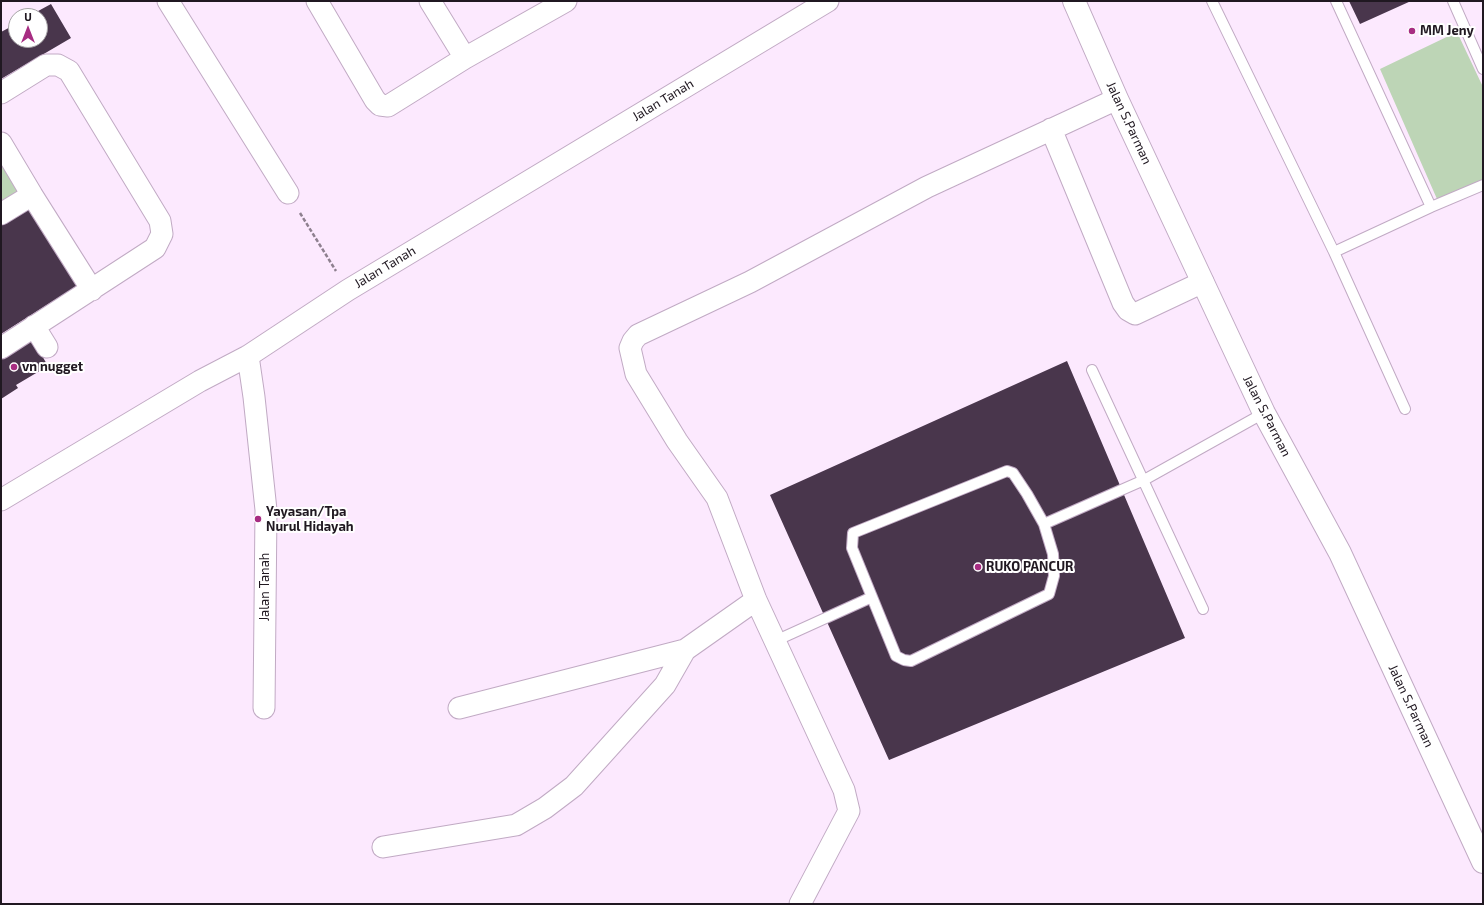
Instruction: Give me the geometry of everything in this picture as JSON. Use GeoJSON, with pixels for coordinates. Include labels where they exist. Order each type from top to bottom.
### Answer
{"type":"FeatureCollection","features":[{"type":"Feature","properties":{"kind":"main road","name":"Jalan S.Parman"},"geometry":{"type":"LineString","coordinates":[[1074,1],[1117,98],[1264,413],[1340,553],[1477,844]]}},
{"type":"Feature","properties":{"kind":"street"},"geometry":{"type":"LineString","coordinates":[[168,1],[288,193]]}},
{"type":"Feature","properties":{"kind":"street"},"geometry":{"type":"LineString","coordinates":[[317,1],[375,100],[380,105],[388,106],[464,58],[537,8],[566,1]]}},
{"type":"Feature","properties":{"kind":"street"},"geometry":{"type":"LineString","coordinates":[[430,1],[464,58]]}},
{"type":"Feature","properties":{"kind":"street","name":"Jalan Tanah"},"geometry":{"type":"LineString","coordinates":[[264,708],[266,510],[248,356],[348,290],[828,1]]}},
{"type":"Feature","properties":{"kind":"street"},"geometry":{"type":"LineString","coordinates":[[1,93],[46,65],[58,65],[69,71],[160,221],[162,234],[155,248],[1,348]]}},
{"type":"Feature","properties":{"kind":"street"},"geometry":{"type":"LineString","coordinates":[[800,904],[849,811],[844,790],[756,600],[717,498],[676,441],[636,374],[630,348],[633,340],[638,335],[750,282],[927,187],[1117,98]]}},
{"type":"Feature","properties":{"kind":"street"},"geometry":{"type":"LineString","coordinates":[[1051,130],[1123,303],[1128,310],[1135,314],[1203,282]]}},
{"type":"Feature","properties":{"kind":"street"},"geometry":{"type":"LineString","coordinates":[[1,143],[92,290]]}},
{"type":"Feature","properties":{"kind":"street"},"geometry":{"type":"LineString","coordinates":[[1,214],[32,195]]}},
{"type":"Feature","properties":{"kind":"street"},"geometry":{"type":"LineString","coordinates":[[34,326],[47,347]]}},
{"type":"Feature","properties":{"kind":"street"},"geometry":{"type":"LineString","coordinates":[[1,500],[200,381],[248,356]]}},
{"type":"Feature","properties":{"kind":"street"},"geometry":{"type":"LineString","coordinates":[[459,708],[685,650],[756,600]]}},
{"type":"Feature","properties":{"kind":"street"},"geometry":{"type":"LineString","coordinates":[[383,847],[516,824],[545,808],[574,786],[665,685],[685,650]]}},
{"type":"Feature","properties":{"kind":"lane"},"geometry":{"type":"LineString","coordinates":[[1212,1],[1334,252],[1405,409]]}},
{"type":"Feature","properties":{"kind":"lane"},"geometry":{"type":"LineString","coordinates":[[1336,1],[1431,207]]}},
{"type":"Feature","properties":{"kind":"lane"},"geometry":{"type":"LineString","coordinates":[[1453,1],[1483,69]]}},
{"type":"Feature","properties":{"kind":"lane"},"geometry":{"type":"LineString","coordinates":[[1334,252],[1431,207],[1483,185]]}},
{"type":"Feature","properties":{"kind":"lane"},"geometry":{"type":"LineString","coordinates":[[1092,370],[1203,609]]}},
{"type":"Feature","properties":{"kind":"lane"},"geometry":{"type":"LineString","coordinates":[[1044,524],[1144,480],[1264,413]]}},
{"type":"Feature","properties":{"kind":"lane"},"geometry":{"type":"LineString","coordinates":[[1007,471],[1013,473],[1044,524],[1053,554],[1054,576],[1049,594],[911,661],[904,660],[896,656],[852,548],[853,533],[1007,471]]}},
{"type":"Feature","properties":{"kind":"lane"},"geometry":{"type":"LineString","coordinates":[[775,641],[872,597]]}},
{"type":"Feature","properties":{"kind":"path"},"geometry":{"type":"LineString","coordinates":[[288,193],[348,290]]}},
{"type":"Feature","properties":{"kind":"green space"},"geometry":{"type":"Polygon","coordinates":[[[1457,32],[1483,87],[1483,180],[1437,199],[1380,69],[1457,32]]]}},
{"type":"Feature","properties":{"kind":"green space"},"geometry":{"type":"Polygon","coordinates":[[[1,163],[21,195],[1,206],[1,163]]]}},
{"type":"Feature","properties":{"kind":"building"},"geometry":{"type":"Polygon","coordinates":[[[1349,1],[1411,1],[1360,24],[1349,1]]]}},
{"type":"Feature","properties":{"kind":"building"},"geometry":{"type":"Polygon","coordinates":[[[51,4],[71,38],[1,79],[1,32],[8,28],[8,48],[48,48],[48,8],[44,8],[51,4]]]}},
{"type":"Feature","properties":{"kind":"building"},"geometry":{"type":"Polygon","coordinates":[[[30,207],[80,284],[1,334],[1,225],[30,207]]]}},
{"type":"Feature","properties":{"kind":"building"},"geometry":{"type":"Polygon","coordinates":[[[31,337],[48,366],[16,385],[18,388],[1,399],[1,355],[31,337]]]}},
{"type":"Feature","properties":{"kind":"building","name":"RUKO PANCUR"},"geometry":{"type":"Polygon","coordinates":[[[1067,361],[1185,638],[889,760],[770,495],[1067,361]]]}},
{"type":"Feature","properties":{"kind":"place","name":"MM Jeny"},"geometry":{"type":"Point","coordinates":[1412,31]}},
{"type":"Feature","properties":{"kind":"place","name":"vn nugget"},"geometry":{"type":"Point","coordinates":[14,367]}},
{"type":"Feature","properties":{"kind":"place","name":"Yayasan/Tpa Nurul Hidayah"},"geometry":{"type":"Point","coordinates":[258,519]}},
{"type":"Feature","properties":{"kind":"place","name":"RUKO PANCUR"},"geometry":{"type":"Point","coordinates":[978,567]}}]}
